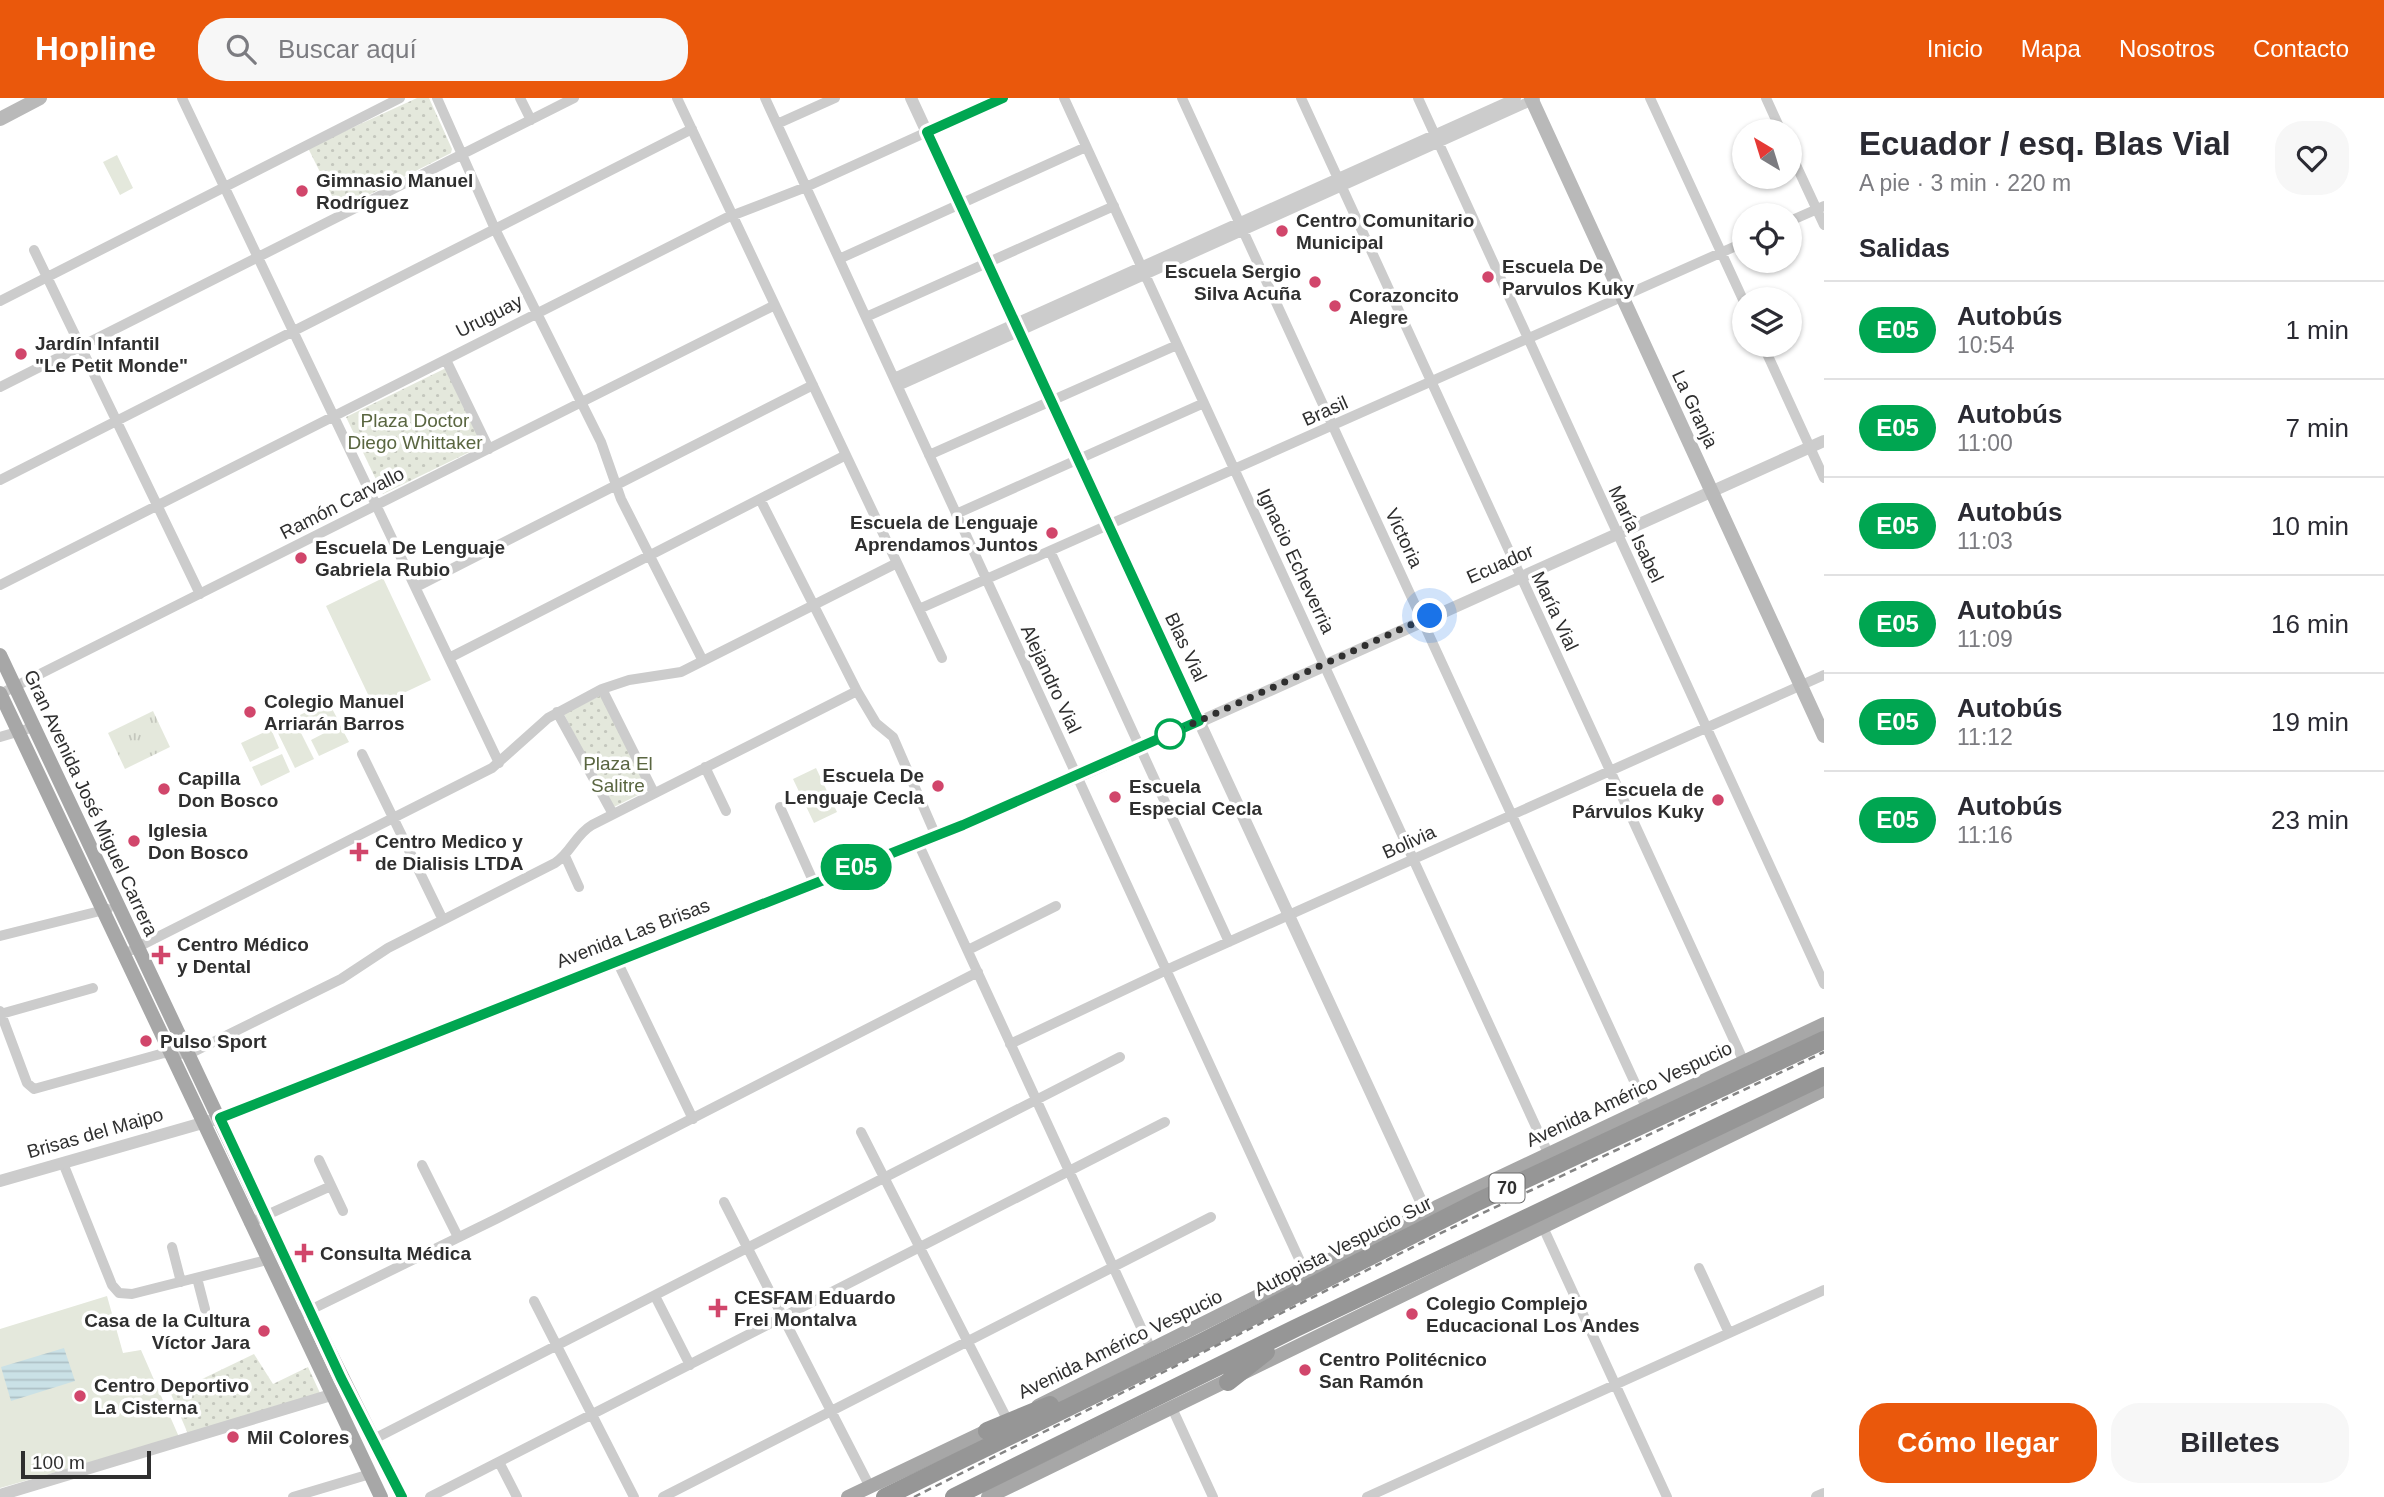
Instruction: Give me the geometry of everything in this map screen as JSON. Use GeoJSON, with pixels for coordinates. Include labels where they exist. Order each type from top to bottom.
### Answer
{"type":"FeatureCollection","features":[{"type":"Feature","properties":{"kind":"highway","name":"Autopista Vespucio Sur"},"geometry":{"type":"LineString","coordinates":[[877,1492],[1202,1342],[1477,1202],[1824,1040]]}},
{"type":"Feature","properties":{"kind":"highway","name":"70"},"geometry":{"type":"LineString","coordinates":[[954,1497],[1296,1328],[1824,1076]]}},
{"type":"Feature","properties":{"kind":"highway"},"geometry":{"type":"LineString","coordinates":[[1228,1382],[1296,1328]]}},
{"type":"Feature","properties":{"kind":"highway"},"geometry":{"type":"LineString","coordinates":[[987,1431],[1202,1342]]}},
{"type":"Feature","properties":{"kind":"main road"},"geometry":{"type":"LineString","coordinates":[[0,119],[40,98]]}},
{"type":"Feature","properties":{"kind":"main road","name":"La Granja"},"geometry":{"type":"LineString","coordinates":[[1533,99],[1824,736]]}},
{"type":"Feature","properties":{"kind":"main road","name":"Gran Avenida José Miguel Carrera"},"geometry":{"type":"LineString","coordinates":[[0,655],[309,1310],[402,1497]]}},
{"type":"Feature","properties":{"kind":"main road","name":"Gran Avenida José Miguel Carrera"},"geometry":{"type":"LineString","coordinates":[[0,694],[381,1497]]}},
{"type":"Feature","properties":{"kind":"main road","name":"Avenida Américo Vespucio"},"geometry":{"type":"LineString","coordinates":[[848,1497],[877,1492],[987,1431],[1426,1212],[1824,1024]]}},
{"type":"Feature","properties":{"kind":"main road"},"geometry":{"type":"LineString","coordinates":[[988,1497],[1824,1090]]}},
{"type":"Feature","properties":{"kind":"main road"},"geometry":{"type":"LineString","coordinates":[[331,1395],[346,1398],[354,1404]]}},
{"type":"Feature","properties":{"kind":"street"},"geometry":{"type":"LineString","coordinates":[[182,98],[499,763]]}},
{"type":"Feature","properties":{"kind":"street"},"geometry":{"type":"LineString","coordinates":[[0,301],[400,98]]}},
{"type":"Feature","properties":{"kind":"street"},"geometry":{"type":"LineString","coordinates":[[437,98],[495,229],[601,442],[615,486],[704,662]]}},
{"type":"Feature","properties":{"kind":"street"},"geometry":{"type":"LineString","coordinates":[[520,98],[531,120]]}},
{"type":"Feature","properties":{"kind":"street"},"geometry":{"type":"LineString","coordinates":[[0,387],[575,98]]}},
{"type":"Feature","properties":{"kind":"street"},"geometry":{"type":"LineString","coordinates":[[677,98],[943,657]]}},
{"type":"Feature","properties":{"kind":"street","name":"Alejandro Vial"},"geometry":{"type":"LineString","coordinates":[[765,98],[1306,1274]]}},
{"type":"Feature","properties":{"kind":"street"},"geometry":{"type":"LineString","coordinates":[[777,124],[835,98]]}},
{"type":"Feature","properties":{"kind":"street","name":"Blas Vial"},"geometry":{"type":"LineString","coordinates":[[911,98],[1426,1212]]}},
{"type":"Feature","properties":{"kind":"street","name":"Uruguay"},"geometry":{"type":"LineString","coordinates":[[0,585],[732,215],[806,187],[1003,98]]}},
{"type":"Feature","properties":{"kind":"street","name":"Ignacio Echeverria"},"geometry":{"type":"LineString","coordinates":[[1064,98],[1548,1153]]}},
{"type":"Feature","properties":{"kind":"street","name":"Victoria"},"geometry":{"type":"LineString","coordinates":[[1182,98],[1646,1107]]}},
{"type":"Feature","properties":{"kind":"street","name":"María Vial"},"geometry":{"type":"LineString","coordinates":[[1301,98],[1744,1062]]}},
{"type":"Feature","properties":{"kind":"street","name":"María Isabel"},"geometry":{"type":"LineString","coordinates":[[1418,98],[1824,984]]}},
{"type":"Feature","properties":{"kind":"street"},"geometry":{"type":"LineString","coordinates":[[1437,139],[1516,98]]}},
{"type":"Feature","properties":{"kind":"street"},"geometry":{"type":"LineString","coordinates":[[1650,98],[1737,287]]}},
{"type":"Feature","properties":{"kind":"street"},"geometry":{"type":"LineString","coordinates":[[1766,98],[1776,119]]}},
{"type":"Feature","properties":{"kind":"street"},"geometry":{"type":"LineString","coordinates":[[896,382],[1437,139],[1533,99]]}},
{"type":"Feature","properties":{"kind":"street"},"geometry":{"type":"LineString","coordinates":[[0,480],[692,129]]}},
{"type":"Feature","properties":{"kind":"street"},"geometry":{"type":"LineString","coordinates":[[839,259],[1086,147]]}},
{"type":"Feature","properties":{"kind":"street"},"geometry":{"type":"LineString","coordinates":[[1802,174],[1820,208],[1824,225]]}},
{"type":"Feature","properties":{"kind":"street"},"geometry":{"type":"LineString","coordinates":[[866,317],[1114,206]]}},
{"type":"Feature","properties":{"kind":"street"},"geometry":{"type":"LineString","coordinates":[[1802,216],[1820,208]]}},
{"type":"Feature","properties":{"kind":"street","name":"Brasil"},"geometry":{"type":"LineString","coordinates":[[919,609],[1051,553],[1732,248]]}},
{"type":"Feature","properties":{"kind":"street"},"geometry":{"type":"LineString","coordinates":[[34,250],[200,594]]}},
{"type":"Feature","properties":{"kind":"street","name":"Ramón Carvallo"},"geometry":{"type":"LineString","coordinates":[[0,694],[775,305]]}},
{"type":"Feature","properties":{"kind":"street"},"geometry":{"type":"LineString","coordinates":[[929,455],[1177,345]]}},
{"type":"Feature","properties":{"kind":"street"},"geometry":{"type":"LineString","coordinates":[[1769,357],[1824,478]]}},
{"type":"Feature","properties":{"kind":"street"},"geometry":{"type":"LineString","coordinates":[[446,360],[489,449]]}},
{"type":"Feature","properties":{"kind":"street"},"geometry":{"type":"LineString","coordinates":[[416,587],[813,385]]}},
{"type":"Feature","properties":{"kind":"street"},"geometry":{"type":"LineString","coordinates":[[956,514],[1204,403]]}},
{"type":"Feature","properties":{"kind":"street","name":"Ecuador"},"geometry":{"type":"LineString","coordinates":[[1077,776],[1824,441]]}},
{"type":"Feature","properties":{"kind":"street"},"geometry":{"type":"LineString","coordinates":[[449,658],[846,455]]}},
{"type":"Feature","properties":{"kind":"street"},"geometry":{"type":"LineString","coordinates":[[760,499],[857,691],[876,723],[893,737],[936,836]]}},
{"type":"Feature","properties":{"kind":"street"},"geometry":{"type":"LineString","coordinates":[[1051,553],[1229,942]]}},
{"type":"Feature","properties":{"kind":"street"},"geometry":{"type":"LineString","coordinates":[[124,955],[394,820],[499,763],[532,730],[557,712],[602,689],[629,680],[674,675],[898,563]]}},
{"type":"Feature","properties":{"kind":"street","name":"Bolivia"},"geometry":{"type":"LineString","coordinates":[[1010,1044],[1166,970],[1824,675]]}},
{"type":"Feature","properties":{"kind":"street"},"geometry":{"type":"LineString","coordinates":[[602,689],[654,793]]}},
{"type":"Feature","properties":{"kind":"street"},"geometry":{"type":"LineString","coordinates":[[93,988],[1,1013],[27,1083],[34,1089],[169,1052],[189,1054],[341,979],[388,948],[565,856],[581,832],[612,814],[857,691]]}},
{"type":"Feature","properties":{"kind":"street"},"geometry":{"type":"LineString","coordinates":[[557,712],[612,814]]}},
{"type":"Feature","properties":{"kind":"street"},"geometry":{"type":"LineString","coordinates":[[0,737],[34,727]]}},
{"type":"Feature","properties":{"kind":"street"},"geometry":{"type":"LineString","coordinates":[[362,754],[443,920]]}},
{"type":"Feature","properties":{"kind":"street"},"geometry":{"type":"LineString","coordinates":[[705,767],[726,811]]}},
{"type":"Feature","properties":{"kind":"street","name":"Avenida Las Brisas"},"geometry":{"type":"LineString","coordinates":[[202,1122],[220,1118],[936,836],[1077,776]]}},
{"type":"Feature","properties":{"kind":"street"},"geometry":{"type":"LineString","coordinates":[[780,807],[814,883]]}},
{"type":"Feature","properties":{"kind":"street"},"geometry":{"type":"LineString","coordinates":[[918,843],[1151,1349]]}},
{"type":"Feature","properties":{"kind":"street"},"geometry":{"type":"LineString","coordinates":[[565,856],[579,887]]}},
{"type":"Feature","properties":{"kind":"street"},"geometry":{"type":"LineString","coordinates":[[0,936],[119,906]]}},
{"type":"Feature","properties":{"kind":"street"},"geometry":{"type":"LineString","coordinates":[[968,950],[1056,906]]}},
{"type":"Feature","properties":{"kind":"street"},"geometry":{"type":"LineString","coordinates":[[616,960],[693,1119]]}},
{"type":"Feature","properties":{"kind":"street"},"geometry":{"type":"LineString","coordinates":[[294,1317],[693,1119],[978,972]]}},
{"type":"Feature","properties":{"kind":"street"},"geometry":{"type":"LineString","coordinates":[[372,1440],[1120,1057]]}},
{"type":"Feature","properties":{"kind":"street","name":"Brisas del Maipo"},"geometry":{"type":"LineString","coordinates":[[0,1181],[202,1122]]}},
{"type":"Feature","properties":{"kind":"street"},"geometry":{"type":"LineString","coordinates":[[430,1497],[1165,1122]]}},
{"type":"Feature","properties":{"kind":"street"},"geometry":{"type":"LineString","coordinates":[[861,1132],[1008,1421]]}},
{"type":"Feature","properties":{"kind":"street"},"geometry":{"type":"LineString","coordinates":[[319,1160],[343,1211]]}},
{"type":"Feature","properties":{"kind":"street"},"geometry":{"type":"LineString","coordinates":[[63,1163],[117,1292],[129,1294],[267,1260]]}},
{"type":"Feature","properties":{"kind":"street"},"geometry":{"type":"LineString","coordinates":[[422,1165],[458,1237]]}},
{"type":"Feature","properties":{"kind":"street"},"geometry":{"type":"LineString","coordinates":[[249,1223],[331,1186]]}},
{"type":"Feature","properties":{"kind":"street"},"geometry":{"type":"LineString","coordinates":[[724,1202],[831,1411],[877,1492]]}},
{"type":"Feature","properties":{"kind":"street"},"geometry":{"type":"LineString","coordinates":[[663,1497],[1212,1217]]}},
{"type":"Feature","properties":{"kind":"street"},"geometry":{"type":"LineString","coordinates":[[1542,1225],[1667,1497]]}},
{"type":"Feature","properties":{"kind":"street"},"geometry":{"type":"LineString","coordinates":[[172,1247],[181,1282]]}},
{"type":"Feature","properties":{"kind":"street"},"geometry":{"type":"LineString","coordinates":[[1699,1268],[1729,1333]]}},
{"type":"Feature","properties":{"kind":"street"},"geometry":{"type":"LineString","coordinates":[[197,1278],[205,1309]]}},
{"type":"Feature","properties":{"kind":"street"},"geometry":{"type":"LineString","coordinates":[[1367,1497],[1824,1290]]}},
{"type":"Feature","properties":{"kind":"street"},"geometry":{"type":"LineString","coordinates":[[654,1296],[690,1365]]}},
{"type":"Feature","properties":{"kind":"street"},"geometry":{"type":"LineString","coordinates":[[534,1301],[634,1497]]}},
{"type":"Feature","properties":{"kind":"street"},"geometry":{"type":"LineString","coordinates":[[0,1495],[331,1395]]}},
{"type":"Feature","properties":{"kind":"street"},"geometry":{"type":"LineString","coordinates":[[1172,1408],[1213,1497]]}},
{"type":"Feature","properties":{"kind":"street"},"geometry":{"type":"LineString","coordinates":[[499,1462],[517,1497]]}},
{"type":"Feature","properties":{"kind":"street"},"geometry":{"type":"LineString","coordinates":[[293,1497],[370,1474]]}},
{"type":"Feature","properties":{"kind":"street"},"geometry":{"type":"LineString","coordinates":[[1816,1497],[1824,1494]]}},
{"type":"Feature","properties":{"kind":"green space"},"geometry":{"type":"Polygon","coordinates":[[[417,98],[429,98],[452,149],[451,153],[339,210],[308,148],[417,98]]]}},
{"type":"Feature","properties":{"kind":"green space"},"geometry":{"type":"Polygon","coordinates":[[[117,155],[133,188],[120,195],[103,162],[117,155]]]}},
{"type":"Feature","properties":{"kind":"green space","name":"Plaza Doctor Diego Whittaker"},"geometry":{"type":"Polygon","coordinates":[[[446,368],[484,445],[383,494],[346,417],[446,368]]]}},
{"type":"Feature","properties":{"kind":"green space"},"geometry":{"type":"Polygon","coordinates":[[[383,578],[431,680],[374,707],[326,606],[383,578]]]}},
{"type":"Feature","properties":{"kind":"green space","name":"Plaza El Salitre"},"geometry":{"type":"Polygon","coordinates":[[[601,695],[650,789],[612,808],[564,714],[601,695]]]}},
{"type":"Feature","properties":{"kind":"green space"},"geometry":{"type":"Polygon","coordinates":[[[328,701],[337,718],[308,732],[300,715],[328,701]]]}},
{"type":"Feature","properties":{"kind":"green space"},"geometry":{"type":"Polygon","coordinates":[[[153,711],[170,747],[125,769],[108,733],[153,711]]]}},
{"type":"Feature","properties":{"kind":"green space"},"geometry":{"type":"Polygon","coordinates":[[[293,717],[314,759],[295,768],[275,727],[293,717]]]}},
{"type":"Feature","properties":{"kind":"green space"},"geometry":{"type":"Polygon","coordinates":[[[340,725],[349,742],[319,756],[311,740],[340,725]]]}},
{"type":"Feature","properties":{"kind":"green space"},"geometry":{"type":"Polygon","coordinates":[[[271,729],[279,748],[250,762],[241,743],[271,729]]]}},
{"type":"Feature","properties":{"kind":"green space"},"geometry":{"type":"Polygon","coordinates":[[[282,754],[290,772],[261,786],[252,767],[282,754]]]}},
{"type":"Feature","properties":{"kind":"green space"},"geometry":{"type":"Polygon","coordinates":[[[816,768],[837,812],[814,823],[793,779],[816,768]]]}},
{"type":"Feature","properties":{"kind":"green space","name":"Centro Deportivo La Cisterna"},"geometry":{"type":"Polygon","coordinates":[[[107,1296],[123,1353],[141,1350],[179,1437],[0,1488],[0,1329],[107,1296]]]}},
{"type":"Feature","properties":{"kind":"green space"},"geometry":{"type":"Polygon","coordinates":[[[254,1354],[273,1384],[308,1367],[320,1393],[188,1434],[171,1394],[254,1354]]]}},
{"type":"Feature","properties":{"kind":"water"},"geometry":{"type":"Polygon","coordinates":[[[64,1348],[75,1381],[11,1401],[1,1367],[64,1348]]]}},
{"type":"Feature","properties":{"kind":"railway"},"geometry":{"type":"LineString","coordinates":[[914,1497],[1447,1230],[1824,1052]]}},
{"type":"Feature","properties":{"kind":"bus line","name":"E05"},"geometry":{"type":"LineString","coordinates":[[402,1497],[341,1378],[220,1118],[308,1081],[963,825],[1199,721],[927,132],[1003,98]]}},
{"type":"Feature","properties":{"kind":"place","name":"Gimnasio Manuel Rodríguez"},"geometry":{"type":"Point","coordinates":[302,191]}},
{"type":"Feature","properties":{"kind":"place","name":"Centro Comunitario Municipal"},"geometry":{"type":"Point","coordinates":[1282,231]}},
{"type":"Feature","properties":{"kind":"place","name":"Escuela De Parvulos Kuky"},"geometry":{"type":"Point","coordinates":[1488,277]}},
{"type":"Feature","properties":{"kind":"place","name":"Escuela Sergio Silva Acuña"},"geometry":{"type":"Point","coordinates":[1315,282]}},
{"type":"Feature","properties":{"kind":"place","name":"Corazoncito Alegre"},"geometry":{"type":"Point","coordinates":[1335,306]}},
{"type":"Feature","properties":{"kind":"place","name":"Jardín Infantil \"Le Petit Monde\""},"geometry":{"type":"Point","coordinates":[21,354]}},
{"type":"Feature","properties":{"kind":"place","name":"Escuela de Lenguaje Aprendamos Juntos"},"geometry":{"type":"Point","coordinates":[1052,533]}},
{"type":"Feature","properties":{"kind":"place","name":"Escuela De Lenguaje Gabriela Rubio"},"geometry":{"type":"Point","coordinates":[301,558]}},
{"type":"Feature","properties":{"kind":"place","name":"Colegio Manuel Arriarán Barros"},"geometry":{"type":"Point","coordinates":[250,712]}},
{"type":"Feature","properties":{"kind":"place","name":"Escuela De Lenguaje Cecla"},"geometry":{"type":"Point","coordinates":[938,786]}},
{"type":"Feature","properties":{"kind":"place","name":"Capilla Don Bosco"},"geometry":{"type":"Point","coordinates":[164,789]}},
{"type":"Feature","properties":{"kind":"place","name":"Escuela Especial Cecla"},"geometry":{"type":"Point","coordinates":[1115,797]}},
{"type":"Feature","properties":{"kind":"place","name":"Escuela de Párvulos Kuky"},"geometry":{"type":"Point","coordinates":[1718,800]}},
{"type":"Feature","properties":{"kind":"place","name":"Iglesia Don Bosco"},"geometry":{"type":"Point","coordinates":[134,841]}},
{"type":"Feature","properties":{"kind":"place","name":"Centro Medico y de Dialisis LTDA"},"geometry":{"type":"Point","coordinates":[359,852]}},
{"type":"Feature","properties":{"kind":"place","name":"Centro Médico y Dental"},"geometry":{"type":"Point","coordinates":[161,955]}},
{"type":"Feature","properties":{"kind":"place","name":"Pulso Sport"},"geometry":{"type":"Point","coordinates":[146,1041]}},
{"type":"Feature","properties":{"kind":"place","name":"Consulta Médica"},"geometry":{"type":"Point","coordinates":[304,1253]}},
{"type":"Feature","properties":{"kind":"place","name":"CESFAM Eduardo Frei Montalva"},"geometry":{"type":"Point","coordinates":[718,1308]}},
{"type":"Feature","properties":{"kind":"place","name":"Colegio Complejo Educacional Los Andes"},"geometry":{"type":"Point","coordinates":[1412,1314]}},
{"type":"Feature","properties":{"kind":"place","name":"Casa de la Cultura Víctor Jara"},"geometry":{"type":"Point","coordinates":[264,1331]}},
{"type":"Feature","properties":{"kind":"place","name":"Centro Politécnico San Ramón"},"geometry":{"type":"Point","coordinates":[1305,1370]}},
{"type":"Feature","properties":{"kind":"place","name":"Centro Deportivo La Cisterna"},"geometry":{"type":"Point","coordinates":[80,1396]}},
{"type":"Feature","properties":{"kind":"place","name":"Mil Colores"},"geometry":{"type":"Point","coordinates":[233,1437]}},
{"type":"Feature","properties":{"kind":"route"},"geometry":{"type":"LineString","coordinates":[[1170,734],[1430,616]]}}]}
